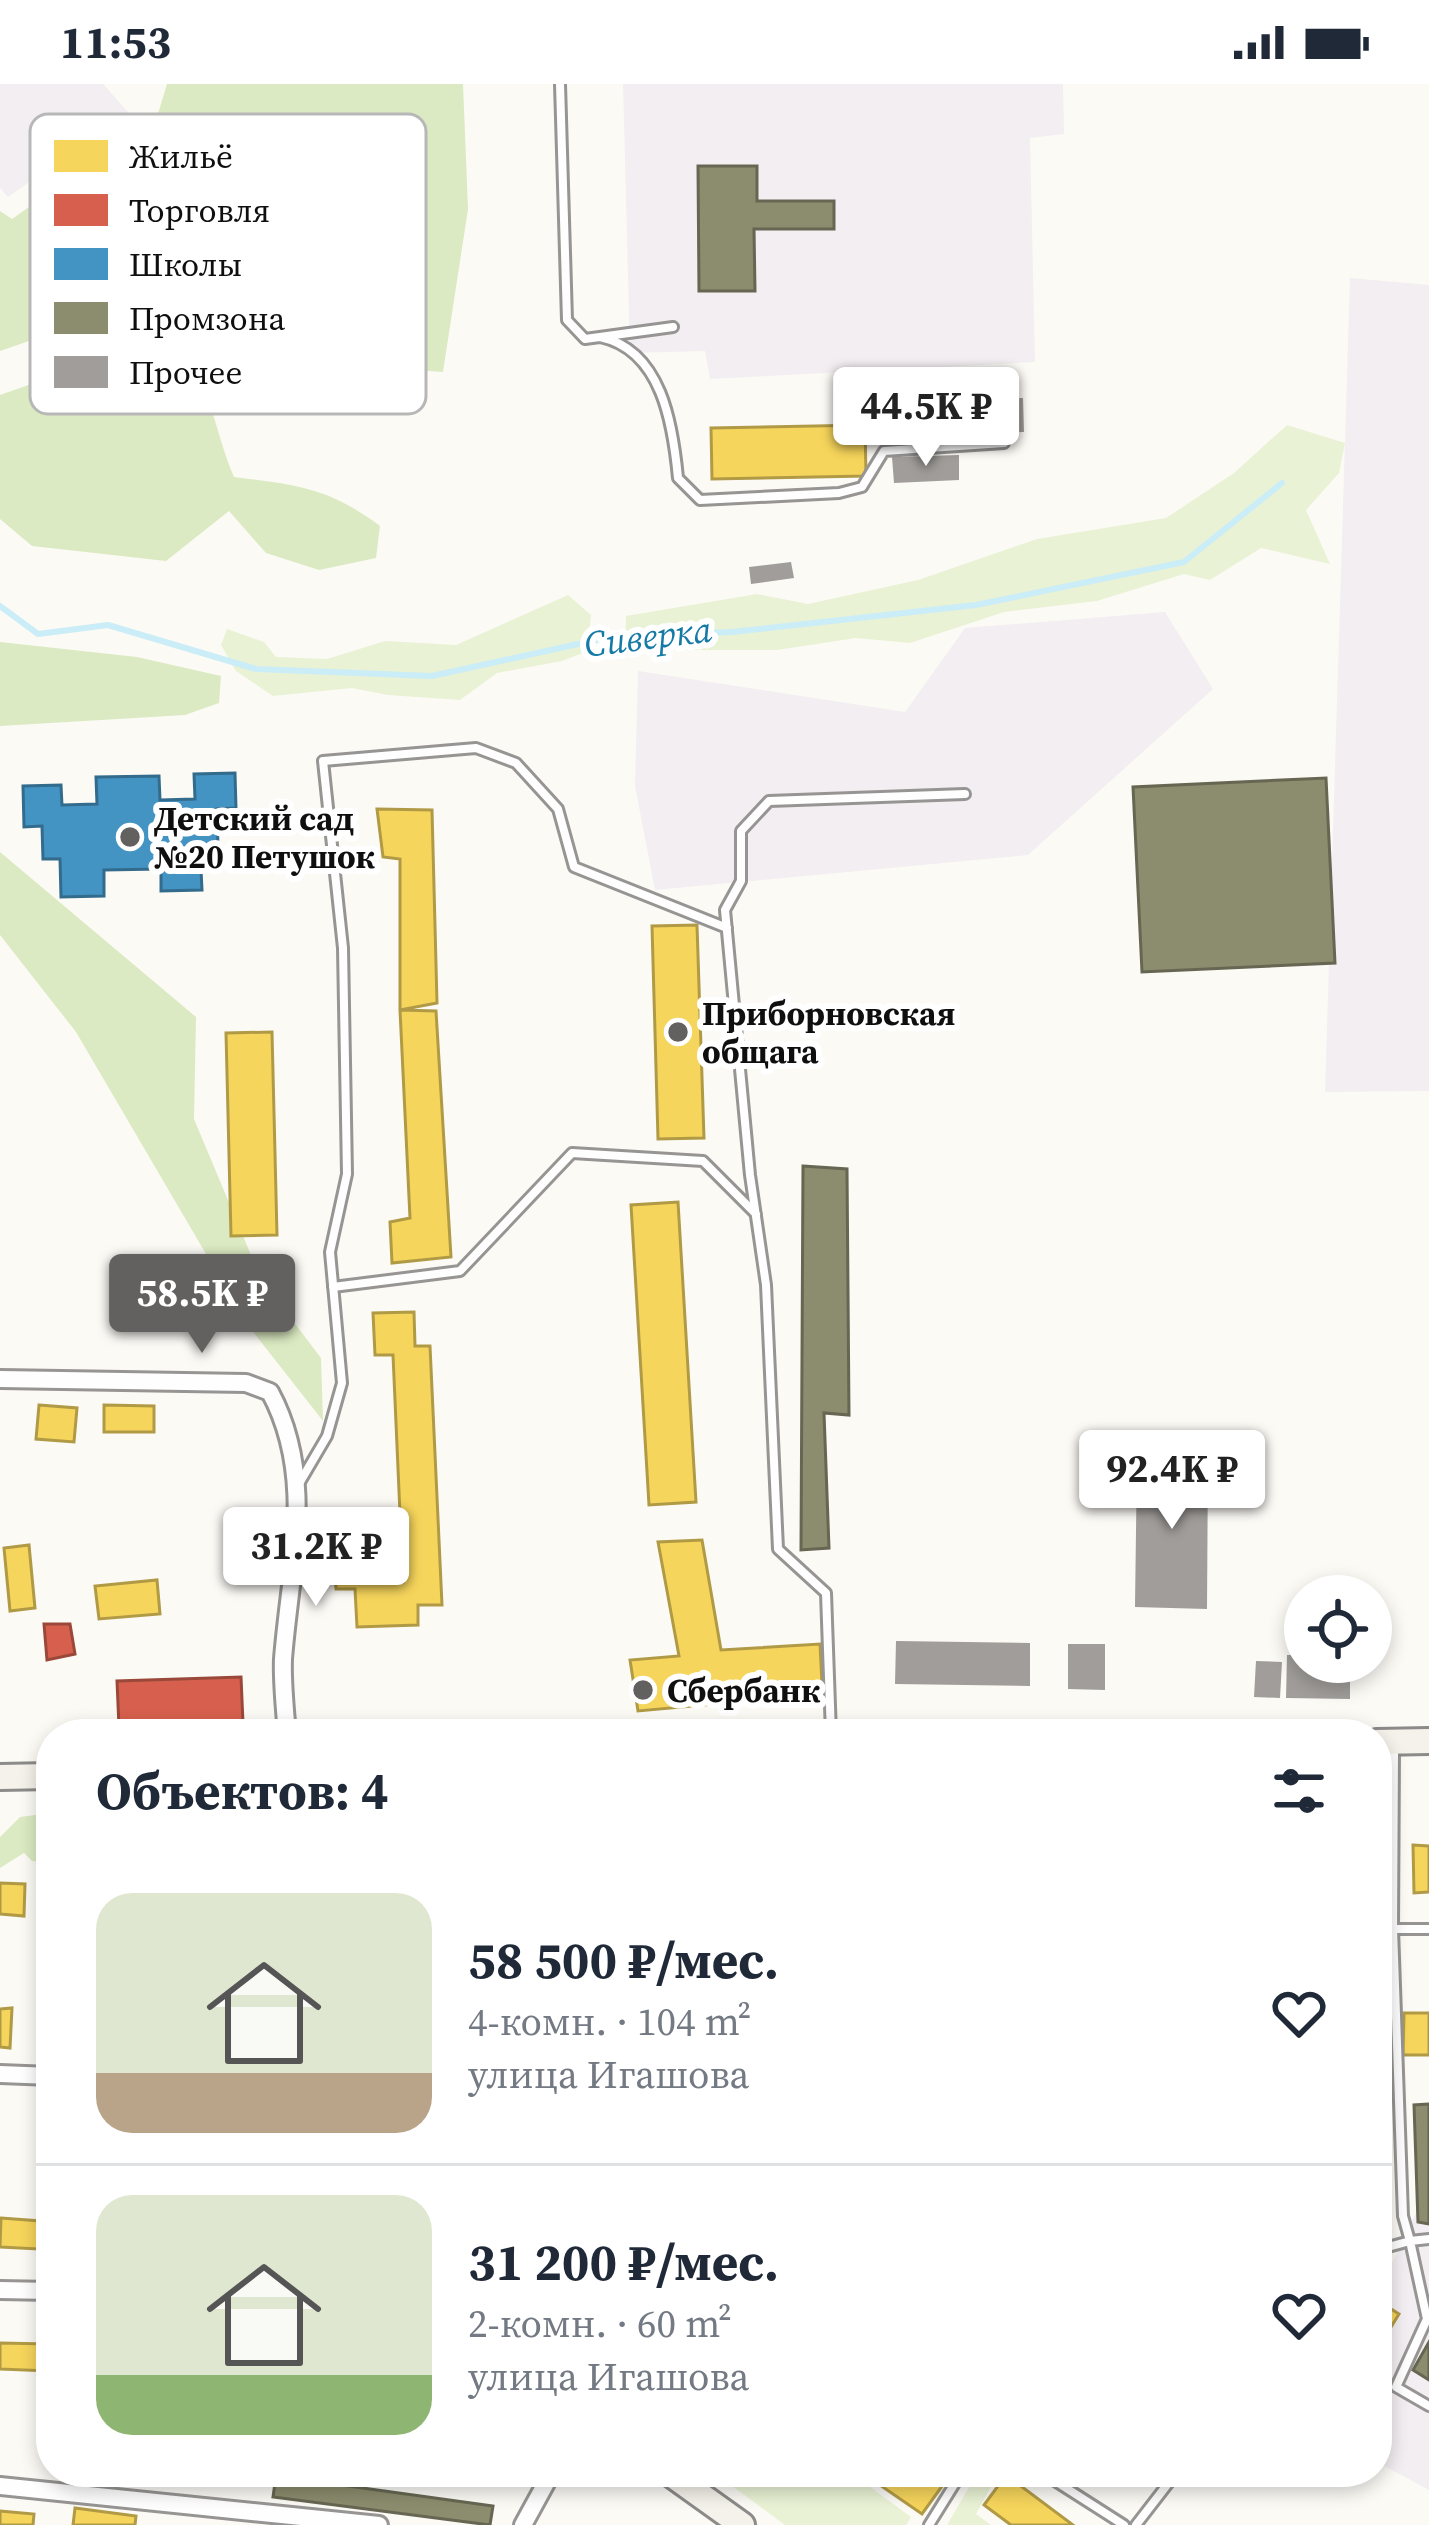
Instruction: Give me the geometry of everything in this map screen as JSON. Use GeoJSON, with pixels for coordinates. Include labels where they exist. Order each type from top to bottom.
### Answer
{"type":"FeatureCollection","features":[{"type":"Feature","properties":{"kind":"main road"},"geometry":{"type":"LineString","coordinates":[[1392,1742],[1429,1741]]}},
{"type":"Feature","properties":{"kind":"main road"},"geometry":{"type":"LineString","coordinates":[[0,1777],[36,1776]]}},
{"type":"Feature","properties":{"kind":"main road"},"geometry":{"type":"LineString","coordinates":[[689,2487],[742,2525]]}},
{"type":"Feature","properties":{"kind":"street"},"geometry":{"type":"LineString","coordinates":[[0,1379],[246,1383],[270,1392],[284,1417],[299,1483],[283,1664],[286,1719]]}},
{"type":"Feature","properties":{"kind":"street"},"geometry":{"type":"LineString","coordinates":[[0,2074],[36,2075]]}},
{"type":"Feature","properties":{"kind":"street"},"geometry":{"type":"LineString","coordinates":[[0,2290],[36,2291]]}},
{"type":"Feature","properties":{"kind":"street"},"geometry":{"type":"LineString","coordinates":[[0,2486],[379,2525]]}},
{"type":"Feature","properties":{"kind":"street"},"geometry":{"type":"LineString","coordinates":[[523,2525],[544,2487]]}},
{"type":"Feature","properties":{"kind":"lane"},"geometry":{"type":"LineString","coordinates":[[560,84],[567,320],[585,339],[674,327]]}},
{"type":"Feature","properties":{"kind":"lane"},"geometry":{"type":"LineString","coordinates":[[600,337],[619,341],[649,366],[673,431],[678,478],[700,500],[839,493],[862,487],[884,451],[1004,443]]}},
{"type":"Feature","properties":{"kind":"lane"},"geometry":{"type":"LineString","coordinates":[[299,1483],[327,1436],[342,1383],[330,1252],[347,1174],[343,948],[323,761],[476,748],[516,763],[558,809],[574,867],[727,928]]}},
{"type":"Feature","properties":{"kind":"lane"},"geometry":{"type":"LineString","coordinates":[[830,1719],[826,1593],[778,1549],[766,1285],[725,910],[741,881],[741,831],[769,801],[965,794]]}},
{"type":"Feature","properties":{"kind":"lane"},"geometry":{"type":"LineString","coordinates":[[333,1287],[460,1271],[572,1153],[703,1161],[756,1214]]}},
{"type":"Feature","properties":{"kind":"lane"},"geometry":{"type":"LineString","coordinates":[[1392,1902],[1403,2216],[1427,2319],[1396,2386],[1429,2406]]}},
{"type":"Feature","properties":{"kind":"lane"},"geometry":{"type":"LineString","coordinates":[[1393,1929],[1429,1929]]}},
{"type":"Feature","properties":{"kind":"lane"},"geometry":{"type":"LineString","coordinates":[[1392,2246],[1429,2239]]}},
{"type":"Feature","properties":{"kind":"lane"},"geometry":{"type":"LineString","coordinates":[[929,2525],[953,2487]]}},
{"type":"Feature","properties":{"kind":"lane"},"geometry":{"type":"LineString","coordinates":[[1064,2487],[1124,2525]]}},
{"type":"Feature","properties":{"kind":"lane"},"geometry":{"type":"LineString","coordinates":[[1136,2525],[1165,2487]]}},
{"type":"Feature","properties":{"kind":"shaded area"},"geometry":{"type":"Polygon","coordinates":[[[0,84],[103,84],[128,112],[30,114],[30,181],[8,197],[0,188],[0,84]]]}},
{"type":"Feature","properties":{"kind":"shaded area"},"geometry":{"type":"Polygon","coordinates":[[[623,84],[1063,84],[1064,134],[1030,138],[1035,362],[710,379],[705,351],[630,353],[623,84]]]}},
{"type":"Feature","properties":{"kind":"shaded area"},"geometry":{"type":"Polygon","coordinates":[[[1350,278],[1429,285],[1429,1091],[1325,1092],[1350,278]]]}},
{"type":"Feature","properties":{"kind":"shaded area"},"geometry":{"type":"Polygon","coordinates":[[[1165,612],[1213,689],[1028,855],[655,890],[635,786],[638,671],[905,712],[965,628],[1165,612]]]}},
{"type":"Feature","properties":{"kind":"shaded area"},"geometry":{"type":"Polygon","coordinates":[[[1429,2185],[1429,2490],[1392,2470],[1392,2263],[1429,2185]]]}},
{"type":"Feature","properties":{"kind":"green space"},"geometry":{"type":"Polygon","coordinates":[[[167,84],[463,84],[468,209],[443,372],[426,371],[426,114],[158,114],[167,84]]]}},
{"type":"Feature","properties":{"kind":"green space"},"geometry":{"type":"Polygon","coordinates":[[[30,206],[30,341],[0,351],[0,211],[12,219],[30,206]]]}},
{"type":"Feature","properties":{"kind":"green space"},"geometry":{"type":"Polygon","coordinates":[[[30,384],[30,414],[213,414],[234,477],[294,486],[344,503],[380,526],[376,558],[319,570],[266,553],[229,511],[166,561],[32,546],[0,519],[0,395],[30,384]]]}},
{"type":"Feature","properties":{"kind":"green space"},"geometry":{"type":"Polygon","coordinates":[[[1287,425],[1345,443],[1339,473],[1306,510],[1330,564],[1261,548],[1210,580],[1184,574],[1097,601],[1004,612],[910,643],[856,638],[777,650],[625,650],[626,616],[757,594],[808,604],[918,580],[1037,539],[1166,518],[1234,473],[1287,425]]]}},
{"type":"Feature","properties":{"kind":"green space"},"geometry":{"type":"Polygon","coordinates":[[[568,595],[591,615],[588,651],[562,661],[497,673],[460,700],[352,688],[273,696],[236,671],[221,645],[227,629],[264,642],[276,657],[327,659],[385,641],[456,645],[568,595]]]}},
{"type":"Feature","properties":{"kind":"green space"},"geometry":{"type":"Polygon","coordinates":[[[0,642],[137,657],[221,676],[219,703],[185,715],[0,726],[0,642]]]}},
{"type":"Feature","properties":{"kind":"green space"},"geometry":{"type":"Polygon","coordinates":[[[0,852],[196,1017],[194,1119],[261,1279],[321,1358],[323,1421],[247,1324],[76,1032],[0,935],[0,852]]]}},
{"type":"Feature","properties":{"kind":"green space"},"geometry":{"type":"Polygon","coordinates":[[[36,1815],[36,1861],[24,1853],[0,1868],[0,1837],[20,1817],[36,1815]]]}},
{"type":"Feature","properties":{"kind":"green space"},"geometry":{"type":"Polygon","coordinates":[[[733,2487],[870,2487],[911,2517],[906,2525],[785,2525],[733,2487]]]}},
{"type":"Feature","properties":{"kind":"green space"},"geometry":{"type":"Polygon","coordinates":[[[969,2487],[991,2487],[976,2514],[991,2525],[947,2525],[969,2487]]]}},
{"type":"Feature","properties":{"kind":"building: Жильё"},"geometry":{"type":"Polygon","coordinates":[[[865,425],[866,476],[712,479],[711,428],[865,425]]]}},
{"type":"Feature","properties":{"kind":"building: Жильё"},"geometry":{"type":"Polygon","coordinates":[[[377,809],[432,810],[437,1003],[400,1010],[400,859],[383,857],[377,809]]]}},
{"type":"Feature","properties":{"kind":"building: Жильё","name":"Приборновская общага"},"geometry":{"type":"Polygon","coordinates":[[[697,925],[704,1138],[658,1139],[652,926],[697,925]]]}},
{"type":"Feature","properties":{"kind":"building: Жильё"},"geometry":{"type":"Polygon","coordinates":[[[400,1010],[436,1011],[451,1257],[392,1263],[390,1222],[410,1218],[400,1010]]]}},
{"type":"Feature","properties":{"kind":"building: Жильё"},"geometry":{"type":"Polygon","coordinates":[[[272,1032],[277,1235],[231,1236],[226,1033],[272,1032]]]}},
{"type":"Feature","properties":{"kind":"building: Жильё"},"geometry":{"type":"Polygon","coordinates":[[[678,1202],[696,1502],[649,1505],[631,1205],[678,1202]]]}},
{"type":"Feature","properties":{"kind":"building: Жильё"},"geometry":{"type":"Polygon","coordinates":[[[414,1312],[415,1346],[430,1346],[442,1605],[418,1605],[418,1625],[357,1627],[355,1589],[336,1589],[334,1567],[374,1565],[374,1583],[403,1582],[393,1355],[375,1355],[373,1313],[414,1312]]]}},
{"type":"Feature","properties":{"kind":"building: Жильё"},"geometry":{"type":"Polygon","coordinates":[[[39,1405],[77,1408],[74,1442],[36,1439],[39,1405]]]}},
{"type":"Feature","properties":{"kind":"building: Жильё"},"geometry":{"type":"Polygon","coordinates":[[[104,1405],[154,1406],[154,1432],[104,1432],[104,1405]]]}},
{"type":"Feature","properties":{"kind":"building: Жильё"},"geometry":{"type":"Polygon","coordinates":[[[702,1540],[721,1650],[820,1644],[822,1684],[716,1691],[716,1704],[638,1711],[630,1660],[679,1656],[658,1542],[702,1540]]]}},
{"type":"Feature","properties":{"kind":"building: Жильё"},"geometry":{"type":"Polygon","coordinates":[[[29,1545],[35,1608],[10,1611],[4,1548],[29,1545]]]}},
{"type":"Feature","properties":{"kind":"building: Жильё"},"geometry":{"type":"Polygon","coordinates":[[[157,1580],[160,1614],[99,1619],[95,1586],[157,1580]]]}},
{"type":"Feature","properties":{"kind":"building: Жильё"},"geometry":{"type":"Polygon","coordinates":[[[1413,1845],[1429,1846],[1429,1892],[1414,1893],[1413,1845]]]}},
{"type":"Feature","properties":{"kind":"building: Жильё"},"geometry":{"type":"Polygon","coordinates":[[[0,1883],[25,1884],[24,1916],[0,1914],[0,1883]]]}},
{"type":"Feature","properties":{"kind":"building: Жильё"},"geometry":{"type":"Polygon","coordinates":[[[12,2008],[10,2048],[0,2047],[0,2009],[12,2008]]]}},
{"type":"Feature","properties":{"kind":"building: Жильё"},"geometry":{"type":"Polygon","coordinates":[[[1404,2013],[1429,2013],[1429,2055],[1403,2055],[1404,2013]]]}},
{"type":"Feature","properties":{"kind":"building: Жильё"},"geometry":{"type":"Polygon","coordinates":[[[1,2218],[36,2221],[36,2249],[0,2247],[1,2218]]]}},
{"type":"Feature","properties":{"kind":"building: Жильё"},"geometry":{"type":"Polygon","coordinates":[[[0,2343],[36,2344],[36,2370],[0,2369],[0,2343]]]}},
{"type":"Feature","properties":{"kind":"building: Жильё"},"geometry":{"type":"Polygon","coordinates":[[[883,2487],[942,2487],[922,2514],[883,2487]]]}},
{"type":"Feature","properties":{"kind":"building: Жильё"},"geometry":{"type":"Polygon","coordinates":[[[997,2487],[1022,2487],[1073,2525],[1011,2525],[984,2505],[997,2487]]]}},
{"type":"Feature","properties":{"kind":"building: Жильё"},"geometry":{"type":"Polygon","coordinates":[[[75,2508],[136,2516],[135,2525],[73,2525],[75,2508]]]}},
{"type":"Feature","properties":{"kind":"building: Жильё"},"geometry":{"type":"Polygon","coordinates":[[[0,2511],[34,2514],[33,2525],[0,2525],[0,2511]]]}},
{"type":"Feature","properties":{"kind":"building: Торговля"},"geometry":{"type":"Polygon","coordinates":[[[44,1624],[70,1624],[75,1654],[47,1660],[44,1624]]]}},
{"type":"Feature","properties":{"kind":"building: Торговля"},"geometry":{"type":"Polygon","coordinates":[[[241,1677],[243,1719],[119,1719],[117,1681],[241,1677]]]}},
{"type":"Feature","properties":{"kind":"building: Школы","name":"Детский сад №20 Петушок"},"geometry":{"type":"Polygon","coordinates":[[[235,773],[236,808],[217,809],[218,848],[200,849],[202,890],[161,891],[161,869],[104,870],[104,896],[61,897],[60,859],[43,859],[42,826],[24,827],[23,786],[61,785],[62,805],[97,804],[96,777],[159,776],[160,800],[195,799],[194,774],[235,773]]]}},
{"type":"Feature","properties":{"kind":"building: Промзона"},"geometry":{"type":"Polygon","coordinates":[[[698,166],[757,166],[757,201],[834,201],[834,229],[754,229],[755,291],[699,291],[698,166]]]}},
{"type":"Feature","properties":{"kind":"building: Промзона"},"geometry":{"type":"Polygon","coordinates":[[[1326,778],[1335,963],[1142,972],[1133,787],[1326,778]]]}},
{"type":"Feature","properties":{"kind":"building: Промзона"},"geometry":{"type":"Polygon","coordinates":[[[803,1166],[847,1169],[849,1415],[824,1413],[829,1548],[801,1550],[803,1166]]]}},
{"type":"Feature","properties":{"kind":"building: Промзона"},"geometry":{"type":"Polygon","coordinates":[[[1429,2104],[1429,2224],[1418,2222],[1414,2105],[1429,2104]]]}},
{"type":"Feature","properties":{"kind":"building: Промзона"},"geometry":{"type":"Polygon","coordinates":[[[1429,2342],[1429,2380],[1413,2370],[1429,2342]]]}},
{"type":"Feature","properties":{"kind":"building: Промзона"},"geometry":{"type":"Polygon","coordinates":[[[274,2487],[356,2487],[493,2506],[490,2525],[273,2497],[274,2487]]]}},
{"type":"Feature","properties":{"kind":"building: Прочее"},"geometry":{"type":"Polygon","coordinates":[[[1023,398],[1024,432],[884,437],[883,403],[1023,398]]]}},
{"type":"Feature","properties":{"kind":"building: Прочее"},"geometry":{"type":"Polygon","coordinates":[[[959,455],[959,480],[894,483],[892,457],[959,455]]]}},
{"type":"Feature","properties":{"kind":"building: Прочее"},"geometry":{"type":"Polygon","coordinates":[[[791,562],[794,578],[751,584],[749,567],[791,562]]]}},
{"type":"Feature","properties":{"kind":"building: Прочее"},"geometry":{"type":"Polygon","coordinates":[[[1137,1456],[1208,1457],[1207,1609],[1135,1607],[1137,1456]]]}},
{"type":"Feature","properties":{"kind":"building: Прочее"},"geometry":{"type":"Polygon","coordinates":[[[896,1641],[1030,1643],[1030,1686],[895,1684],[896,1641]]]}},
{"type":"Feature","properties":{"kind":"building: Прочее"},"geometry":{"type":"Polygon","coordinates":[[[1068,1644],[1105,1644],[1105,1690],[1068,1689],[1068,1644]]]}},
{"type":"Feature","properties":{"kind":"building: Прочее"},"geometry":{"type":"Polygon","coordinates":[[[1256,1661],[1282,1662],[1280,1698],[1254,1697],[1256,1661]]]}},
{"type":"Feature","properties":{"kind":"building: Прочее"},"geometry":{"type":"Polygon","coordinates":[[[1286,1683],[1350,1683],[1350,1699],[1286,1698],[1286,1683]]]}},
{"type":"Feature","properties":{"kind":"waterway","name":"Сиверка"},"geometry":{"type":"LineString","coordinates":[[0,606],[38,634],[108,625],[256,669],[432,676],[610,637],[732,632],[976,605],[1184,562],[1282,483]]}},
{"type":"Feature","properties":{"kind":"place","name":"Детский сад №20 Петушок"},"geometry":{"type":"Point","coordinates":[130,837]}},
{"type":"Feature","properties":{"kind":"place","name":"Приборновская общага"},"geometry":{"type":"Point","coordinates":[678,1032]}},
{"type":"Feature","properties":{"kind":"place","name":"Сбербанк"},"geometry":{"type":"Point","coordinates":[643,1690]}}]}
